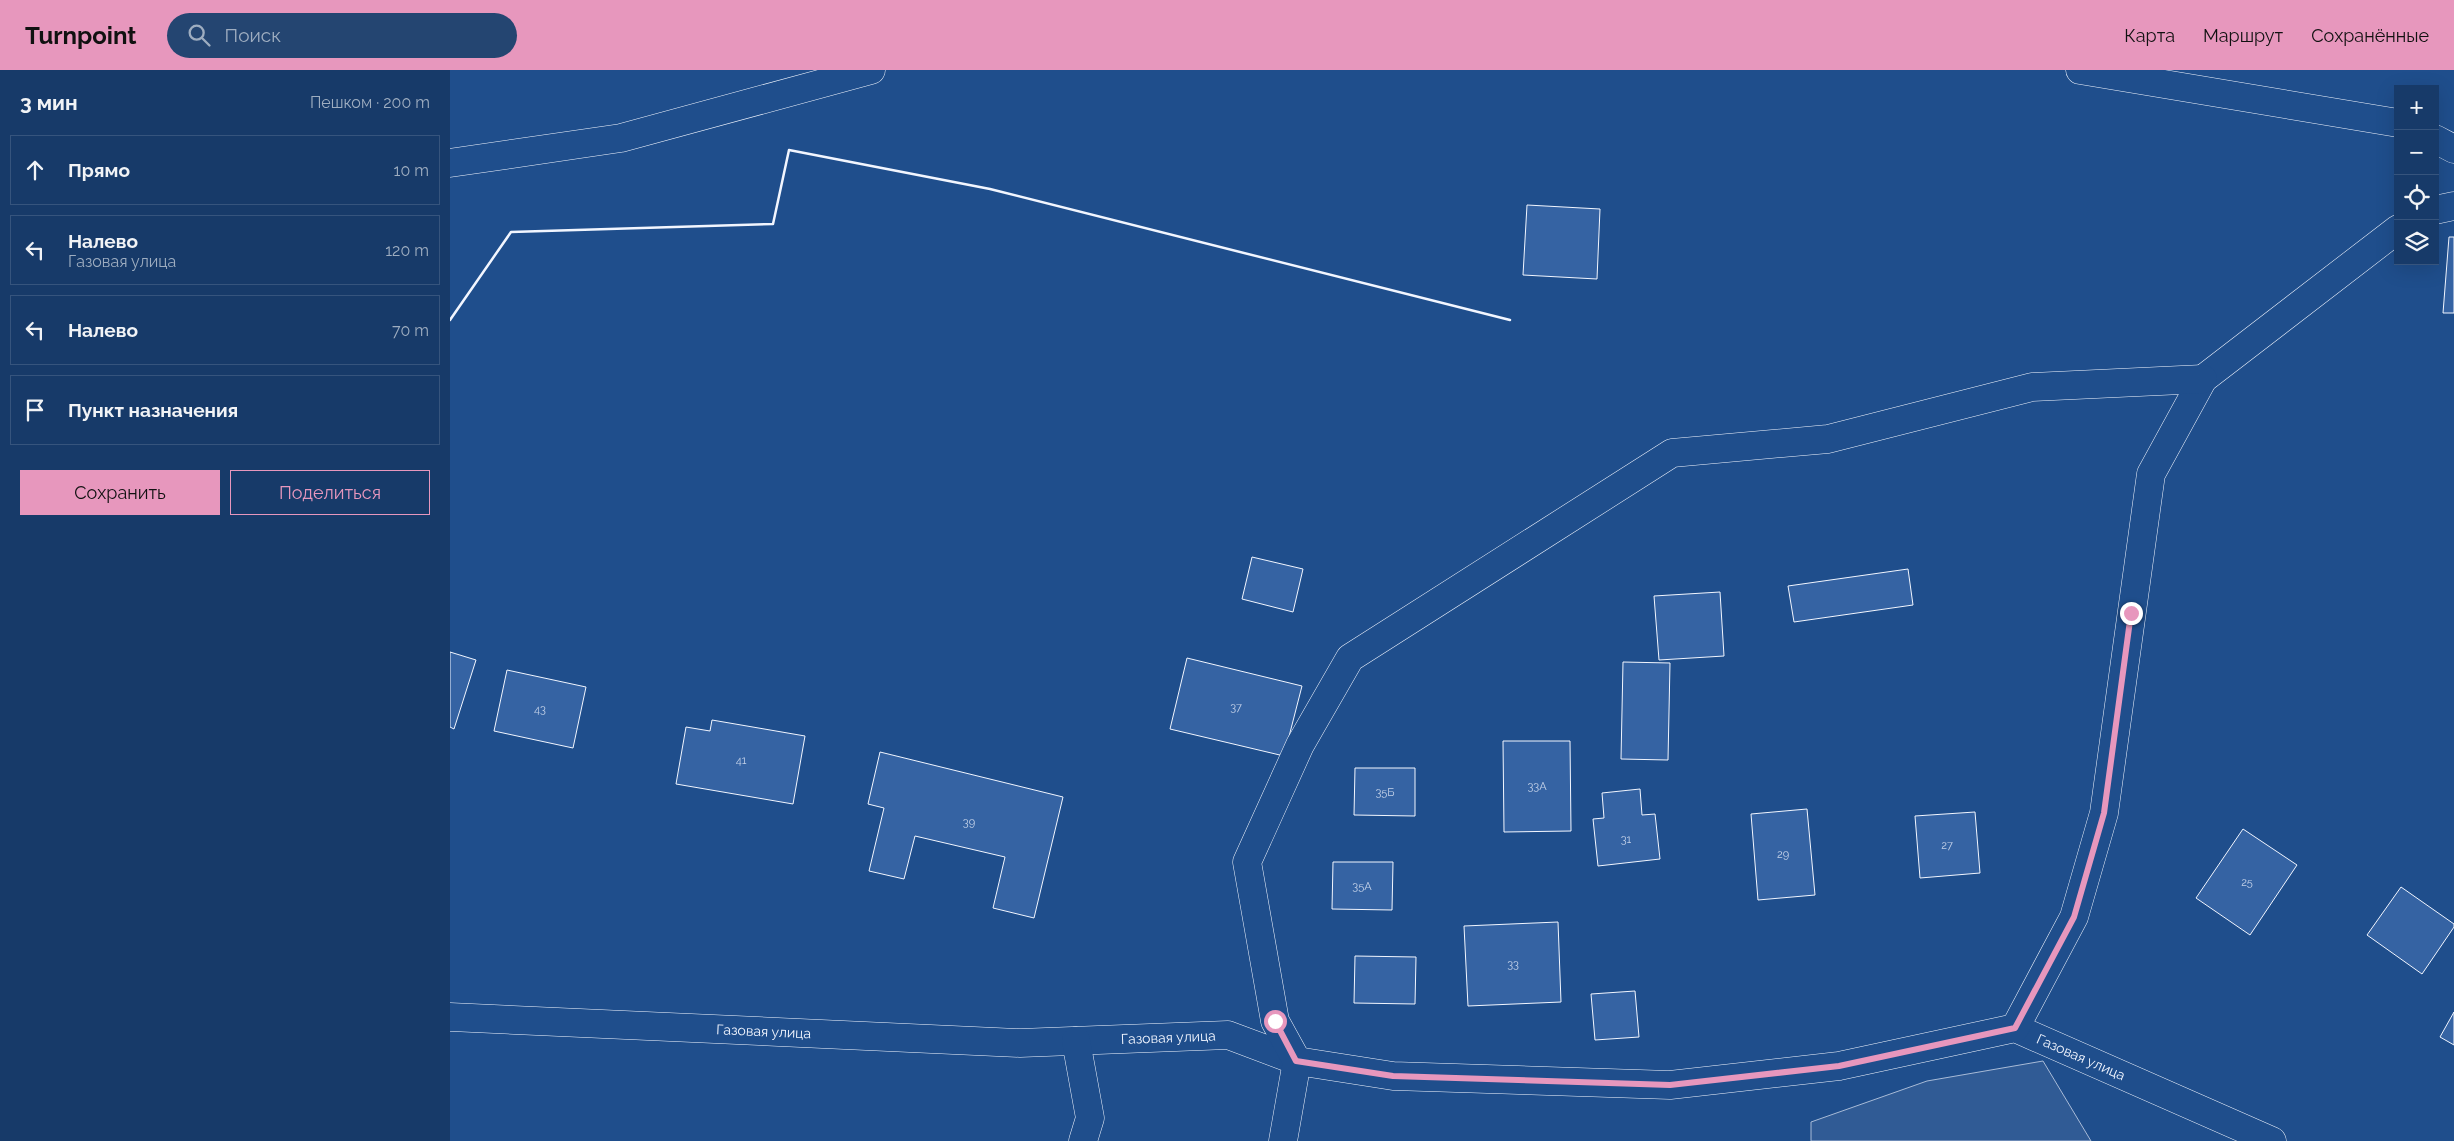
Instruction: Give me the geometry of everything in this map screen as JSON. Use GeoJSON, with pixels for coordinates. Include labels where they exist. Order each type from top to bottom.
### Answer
{"type":"FeatureCollection","features":[{"type":"Feature","properties":{"kind":"street"},"geometry":{"type":"LineString","coordinates":[[450,163],[622,138],[871,70]]}},
{"type":"Feature","properties":{"kind":"street"},"geometry":{"type":"LineString","coordinates":[[2080,70],[2394,122]]}},
{"type":"Feature","properties":{"kind":"street"},"geometry":{"type":"LineString","coordinates":[[2439,141],[2454,149]]}},
{"type":"Feature","properties":{"kind":"street"},"geometry":{"type":"LineString","coordinates":[[2439,209],[2454,206]]}},
{"type":"Feature","properties":{"kind":"street"},"geometry":{"type":"LineString","coordinates":[[2015,1028],[2074,917],[2104,813],[2151,474],[2203,379],[2394,232]]}},
{"type":"Feature","properties":{"kind":"street"},"geometry":{"type":"LineString","coordinates":[[1282,1141],[1296,1061],[1275,1021],[1247,862],[1300,745],[1350,658],[1672,453],[1828,439],[2032,387],[2203,379]]}},
{"type":"Feature","properties":{"kind":"street","name":"Газовая улица"},"geometry":{"type":"LineString","coordinates":[[450,1017],[1020,1043],[1228,1036],[1296,1061],[1393,1076],[1670,1085],[1839,1066],[2015,1028],[2272,1141]]}},
{"type":"Feature","properties":{"kind":"street"},"geometry":{"type":"LineString","coordinates":[[1076,1041],[1090,1118],[1083,1141]]}},
{"type":"Feature","properties":{"kind":"shaded area"},"geometry":{"type":"Polygon","coordinates":[[[2043,1061],[2091,1141],[1811,1141],[1811,1122],[1927,1081],[2043,1061]]]}},
{"type":"Feature","properties":{"kind":"building"},"geometry":{"type":"Polygon","coordinates":[[[1527,205],[1600,209],[1597,279],[1523,275],[1527,205]]]}},
{"type":"Feature","properties":{"kind":"building"},"geometry":{"type":"Polygon","coordinates":[[[2449,237],[2454,237],[2454,313],[2443,313],[2449,237]]]}},
{"type":"Feature","properties":{"kind":"building"},"geometry":{"type":"Polygon","coordinates":[[[1252,557],[1303,569],[1293,612],[1242,599],[1252,557]]]}},
{"type":"Feature","properties":{"kind":"building"},"geometry":{"type":"Polygon","coordinates":[[[1908,569],[1913,605],[1794,622],[1788,586],[1908,569]]]}},
{"type":"Feature","properties":{"kind":"building"},"geometry":{"type":"Polygon","coordinates":[[[1720,592],[1724,656],[1659,660],[1654,596],[1720,592]]]}},
{"type":"Feature","properties":{"kind":"building"},"geometry":{"type":"Polygon","coordinates":[[[450,652],[476,660],[454,729],[450,727],[450,652]]]}},
{"type":"Feature","properties":{"kind":"building"},"geometry":{"type":"Polygon","coordinates":[[[1187,658],[1302,686],[1284,756],[1170,729],[1187,658]]]}},
{"type":"Feature","properties":{"kind":"building"},"geometry":{"type":"Polygon","coordinates":[[[1623,662],[1670,663],[1668,760],[1621,759],[1623,662]]]}},
{"type":"Feature","properties":{"kind":"building"},"geometry":{"type":"Polygon","coordinates":[[[507,670],[586,687],[573,748],[494,731],[507,670]]]}},
{"type":"Feature","properties":{"kind":"building"},"geometry":{"type":"Polygon","coordinates":[[[712,720],[805,736],[793,804],[676,784],[686,727],[710,731],[712,720]]]}},
{"type":"Feature","properties":{"kind":"building"},"geometry":{"type":"Polygon","coordinates":[[[1503,741],[1570,741],[1571,831],[1504,832],[1503,741]]]}},
{"type":"Feature","properties":{"kind":"building"},"geometry":{"type":"Polygon","coordinates":[[[880,752],[1063,797],[1034,918],[993,908],[1005,857],[915,836],[904,879],[869,871],[884,808],[868,804],[880,752]]]}},
{"type":"Feature","properties":{"kind":"building"},"geometry":{"type":"Polygon","coordinates":[[[1355,768],[1415,768],[1415,816],[1354,815],[1355,768]]]}},
{"type":"Feature","properties":{"kind":"building"},"geometry":{"type":"Polygon","coordinates":[[[1640,789],[1642,815],[1655,814],[1660,859],[1598,866],[1593,819],[1604,818],[1602,793],[1640,789]]]}},
{"type":"Feature","properties":{"kind":"building"},"geometry":{"type":"Polygon","coordinates":[[[1807,809],[1815,895],[1758,900],[1751,814],[1807,809]]]}},
{"type":"Feature","properties":{"kind":"building"},"geometry":{"type":"Polygon","coordinates":[[[1975,812],[1980,873],[1920,878],[1915,816],[1975,812]]]}},
{"type":"Feature","properties":{"kind":"building"},"geometry":{"type":"Polygon","coordinates":[[[2243,829],[2297,865],[2250,935],[2196,898],[2243,829]]]}},
{"type":"Feature","properties":{"kind":"building"},"geometry":{"type":"Polygon","coordinates":[[[1333,862],[1393,862],[1392,910],[1332,909],[1333,862]]]}},
{"type":"Feature","properties":{"kind":"building"},"geometry":{"type":"Polygon","coordinates":[[[2401,887],[2454,924],[2454,927],[2422,974],[2367,935],[2401,887]]]}},
{"type":"Feature","properties":{"kind":"building"},"geometry":{"type":"Polygon","coordinates":[[[1558,922],[1561,1002],[1468,1006],[1464,926],[1558,922]]]}},
{"type":"Feature","properties":{"kind":"building"},"geometry":{"type":"Polygon","coordinates":[[[1355,956],[1416,957],[1415,1004],[1354,1003],[1355,956]]]}},
{"type":"Feature","properties":{"kind":"building"},"geometry":{"type":"Polygon","coordinates":[[[1635,991],[1639,1037],[1595,1040],[1591,994],[1635,991]]]}},
{"type":"Feature","properties":{"kind":"building"},"geometry":{"type":"Polygon","coordinates":[[[2454,1012],[2454,1045],[2440,1037],[2454,1012]]]}},
{"type":"Feature","properties":{"kind":"wall"},"geometry":{"type":"LineString","coordinates":[[450,320],[511,232],[773,224],[789,150],[990,189],[1510,320]]}},
{"type":"Feature","properties":{"kind":"route"},"geometry":{"type":"LineString","coordinates":[[1275,1021],[1296,1061],[1393,1076],[1670,1085],[1839,1066],[2015,1028],[2074,917],[2104,813],[2131,613]]}}]}
